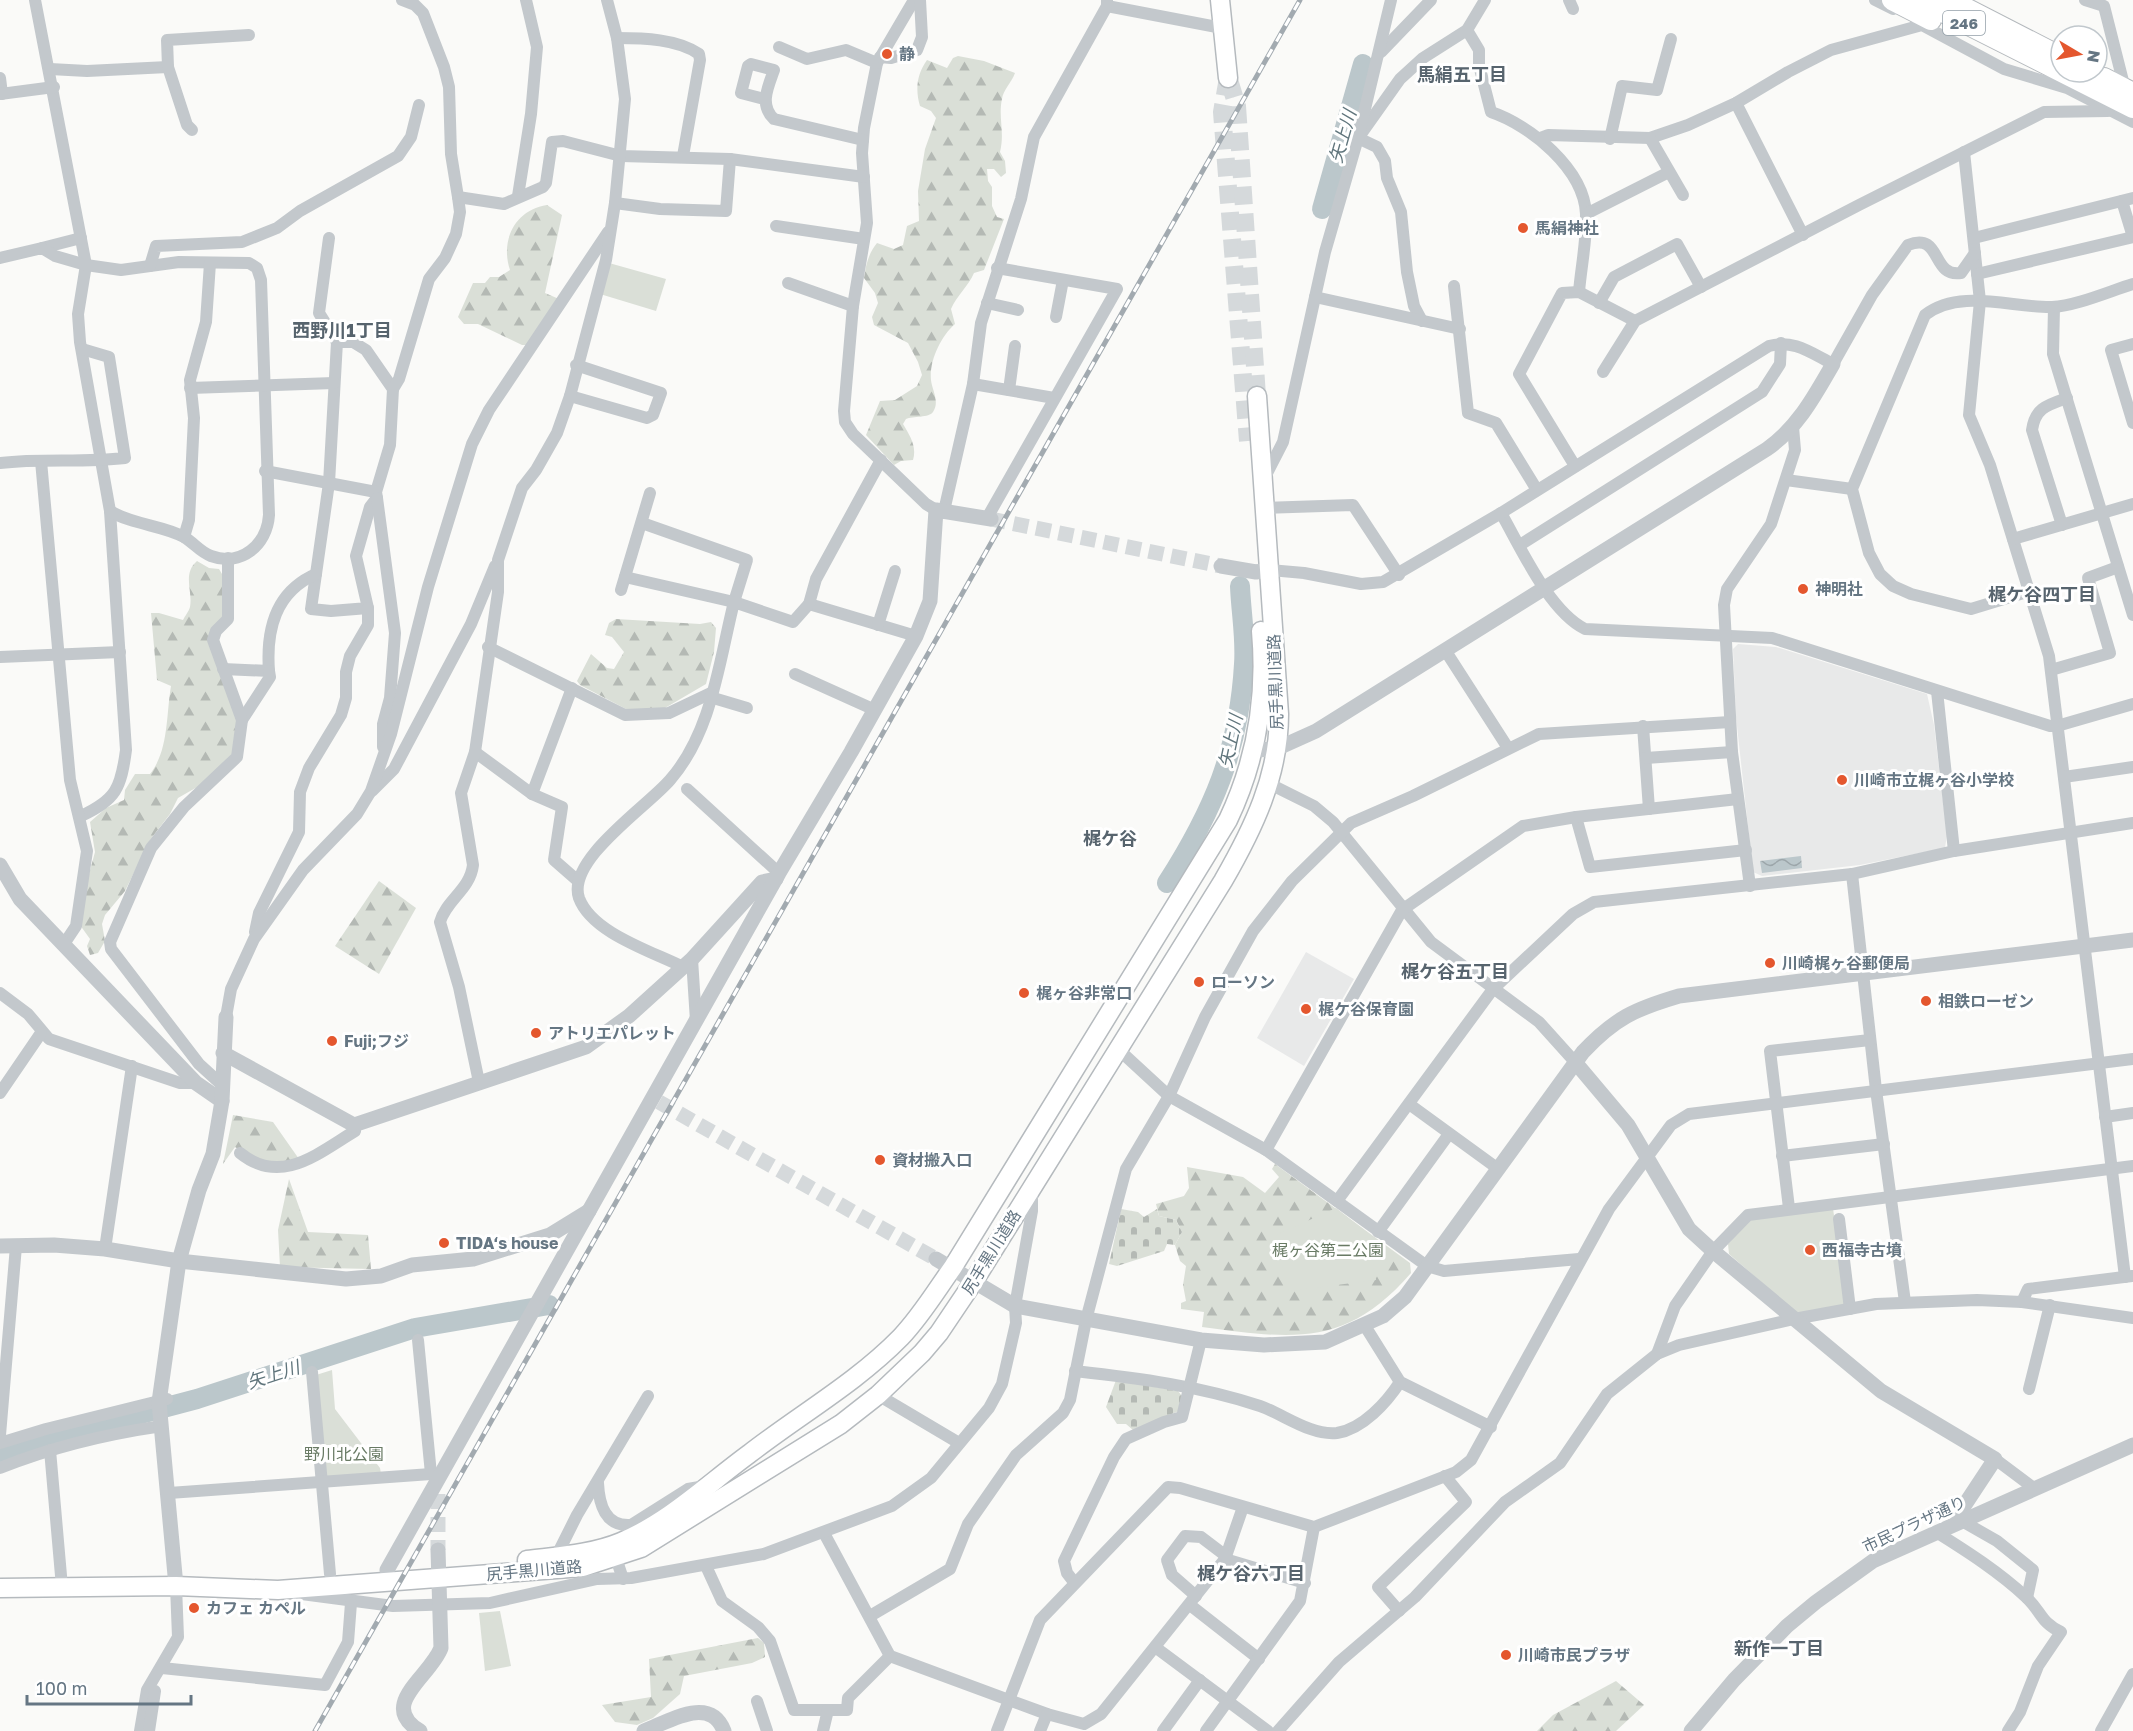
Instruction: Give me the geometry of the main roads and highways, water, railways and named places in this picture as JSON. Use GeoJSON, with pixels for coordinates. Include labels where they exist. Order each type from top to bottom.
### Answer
{"type":"FeatureCollection","features":[{"type":"Feature","properties":{"kind":"highway","name":"246"},"geometry":{"type":"LineString","coordinates":[[1918,0],[2049,56]]}},
{"type":"Feature","properties":{"kind":"highway","name":"246"},"geometry":{"type":"LineString","coordinates":[[1950,0],[2013,40]]}},
{"type":"Feature","properties":{"kind":"highway"},"geometry":{"type":"LineString","coordinates":[[1978,0],[2031,28],[2049,48]]}},
{"type":"Feature","properties":{"kind":"highway"},"geometry":{"type":"LineString","coordinates":[[1893,5],[2016,63],[2049,62]]}},
{"type":"Feature","properties":{"kind":"highway"},"geometry":{"type":"LineString","coordinates":[[2109,81],[2129,91]]}},
{"type":"Feature","properties":{"kind":"highway","name":"246"},"geometry":{"type":"LineString","coordinates":[[2096,84],[2133,108]]}},
{"type":"Feature","properties":{"kind":"main road"},"geometry":{"type":"LineString","coordinates":[[1220,0],[1228,78]]}},
{"type":"Feature","properties":{"kind":"main road","name":"尻手黒川道路"},"geometry":{"type":"LineString","coordinates":[[176,1586],[218,1580],[556,1557],[606,1548],[624,1541],[675,1510],[841,1388],[878,1358],[920,1314],[953,1267],[1228,820],[1245,785],[1255,750],[1263,692],[1264,508],[1257,396]]}},
{"type":"Feature","properties":{"kind":"main road","name":"尻手黒川道路"},"geometry":{"type":"LineString","coordinates":[[0,1588],[176,1586],[278,1590],[438,1564],[583,1567],[616,1558],[658,1538],[841,1424],[878,1395],[939,1333],[974,1281],[1248,838],[1268,783],[1276,749],[1278,694],[1248,441]]}},
{"type":"Feature","properties":{"kind":"water"},"geometry":{"type":"Polygon","coordinates":[[[1801,856],[1802,868],[1762,873],[1760,861],[1801,856]]]}},
{"type":"Feature","properties":{"kind":"waterway","name":"矢上川"},"geometry":{"type":"LineString","coordinates":[[1322,209],[1363,64]]}},
{"type":"Feature","properties":{"kind":"waterway","name":"矢上川"},"geometry":{"type":"LineString","coordinates":[[1167,883],[1198,831],[1230,753],[1241,695],[1244,664],[1240,586]]}},
{"type":"Feature","properties":{"kind":"waterway","name":"矢上川"},"geometry":{"type":"LineString","coordinates":[[0,1455],[42,1440],[197,1399],[415,1328],[549,1305]]}},
{"type":"Feature","properties":{"kind":"tunnel"},"geometry":{"type":"LineString","coordinates":[[1228,78],[1222,112],[1248,441]]}},
{"type":"Feature","properties":{"kind":"tunnel"},"geometry":{"type":"LineString","coordinates":[[1229,80],[1237,106],[1257,396]]}},
{"type":"Feature","properties":{"kind":"tunnel"},"geometry":{"type":"LineString","coordinates":[[991,519],[1221,566]]}},
{"type":"Feature","properties":{"kind":"tunnel"},"geometry":{"type":"LineString","coordinates":[[659,1102],[936,1259]]}},
{"type":"Feature","properties":{"kind":"tunnel"},"geometry":{"type":"LineString","coordinates":[[438,1494],[438,1550]]}},
{"type":"Feature","properties":{"kind":"railway"},"geometry":{"type":"LineString","coordinates":[[315,1731],[1300,0]]}},
{"type":"Feature","properties":{"kind":"place","name":"静"},"geometry":{"type":"Point","coordinates":[887,54]}},
{"type":"Feature","properties":{"kind":"place","name":"馬絹神社"},"geometry":{"type":"Point","coordinates":[1523,228]}},
{"type":"Feature","properties":{"kind":"place","name":"神明社"},"geometry":{"type":"Point","coordinates":[1803,589]}},
{"type":"Feature","properties":{"kind":"place","name":"川崎市立梶ヶ谷小学校"},"geometry":{"type":"Point","coordinates":[1842,780]}},
{"type":"Feature","properties":{"kind":"place","name":"川崎梶ヶ谷郵便局"},"geometry":{"type":"Point","coordinates":[1770,963]}},
{"type":"Feature","properties":{"kind":"place","name":"ローソン"},"geometry":{"type":"Point","coordinates":[1199,982]}},
{"type":"Feature","properties":{"kind":"place","name":"梶ヶ谷非常口"},"geometry":{"type":"Point","coordinates":[1024,993]}},
{"type":"Feature","properties":{"kind":"place","name":"相鉄ローゼン"},"geometry":{"type":"Point","coordinates":[1926,1001]}},
{"type":"Feature","properties":{"kind":"place","name":"梶ケ谷保育園"},"geometry":{"type":"Point","coordinates":[1306,1009]}},
{"type":"Feature","properties":{"kind":"place","name":"アトリエパレット"},"geometry":{"type":"Point","coordinates":[536,1033]}},
{"type":"Feature","properties":{"kind":"place","name":"Fuji;フジ"},"geometry":{"type":"Point","coordinates":[332,1041]}},
{"type":"Feature","properties":{"kind":"place","name":"資材搬入口"},"geometry":{"type":"Point","coordinates":[880,1160]}},
{"type":"Feature","properties":{"kind":"place","name":"TIDA‘s house"},"geometry":{"type":"Point","coordinates":[444,1243]}},
{"type":"Feature","properties":{"kind":"place","name":"西福寺古墳"},"geometry":{"type":"Point","coordinates":[1810,1250]}},
{"type":"Feature","properties":{"kind":"place","name":"カフェ カペル"},"geometry":{"type":"Point","coordinates":[194,1608]}},
{"type":"Feature","properties":{"kind":"place","name":"川崎市民プラザ"},"geometry":{"type":"Point","coordinates":[1506,1655]}},
{"type":"Feature","properties":{"kind":"district","name":"馬絹五丁目"},"geometry":{"type":"Point","coordinates":[1462,74]}},
{"type":"Feature","properties":{"kind":"district","name":"西野川1丁目"},"geometry":{"type":"Point","coordinates":[342,330]}},
{"type":"Feature","properties":{"kind":"district","name":"梶ケ谷四丁目"},"geometry":{"type":"Point","coordinates":[2042,594]}},
{"type":"Feature","properties":{"kind":"district","name":"梶ケ谷"},"geometry":{"type":"Point","coordinates":[1110,838]}},
{"type":"Feature","properties":{"kind":"district","name":"梶ケ谷五丁目"},"geometry":{"type":"Point","coordinates":[1455,971]}},
{"type":"Feature","properties":{"kind":"district","name":"梶ケ谷六丁目"},"geometry":{"type":"Point","coordinates":[1251,1573]}},
{"type":"Feature","properties":{"kind":"district","name":"新作一丁目"},"geometry":{"type":"Point","coordinates":[1779,1648]}},
{"type":"Feature","properties":{"kind":"park label","name":"梶ヶ谷第二公園"},"geometry":{"type":"Point","coordinates":[1328,1250]}},
{"type":"Feature","properties":{"kind":"park label","name":"野川北公園"},"geometry":{"type":"Point","coordinates":[344,1454]}}]}
